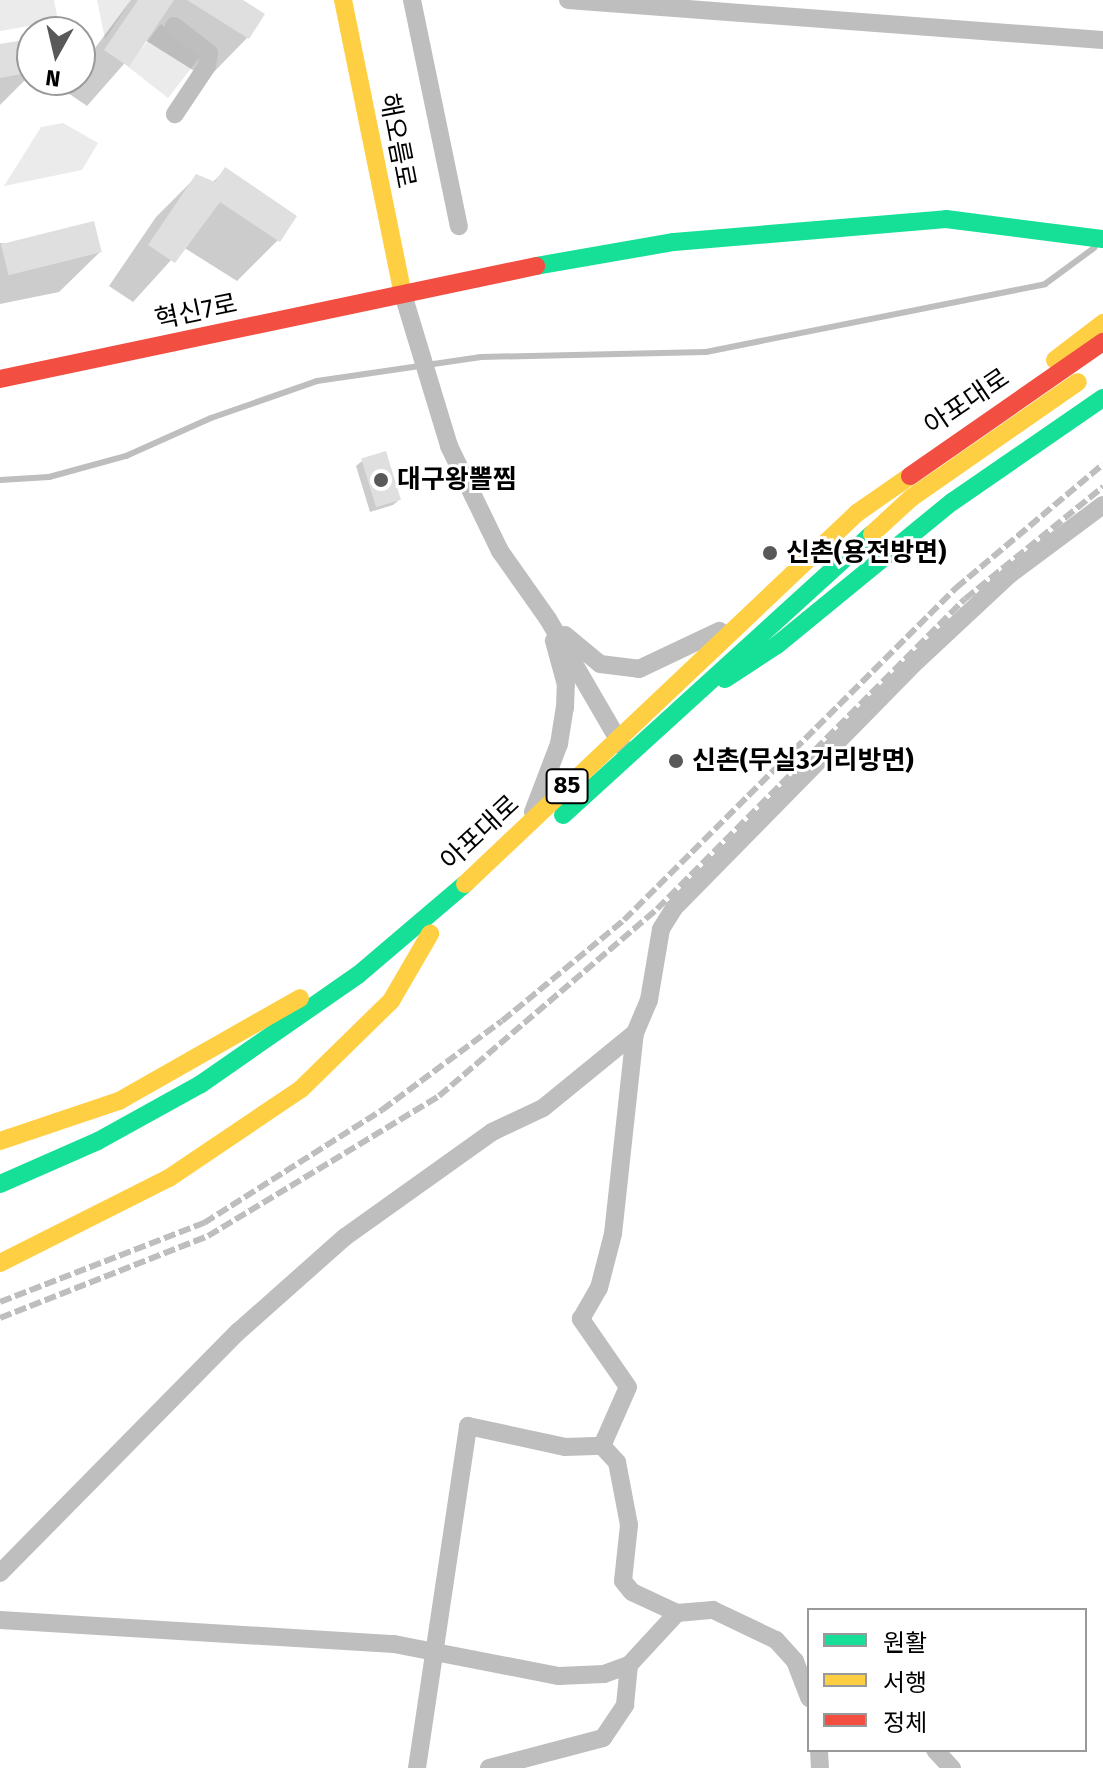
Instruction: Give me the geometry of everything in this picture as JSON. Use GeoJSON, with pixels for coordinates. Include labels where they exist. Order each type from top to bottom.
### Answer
{"type":"FeatureCollection","features":[{"type":"Feature","properties":{"kind":"main road","name":"해오름로"},"geometry":{"type":"LineString","coordinates":[[343,0],[402,291]]}},
{"type":"Feature","properties":{"kind":"main road","name":"혁신7로"},"geometry":{"type":"LineString","coordinates":[[0,379],[358,305],[402,291],[674,242],[946,219],[1103,239]]}},
{"type":"Feature","properties":{"kind":"main road"},"geometry":{"type":"LineString","coordinates":[[928,460],[1103,323]]}},
{"type":"Feature","properties":{"kind":"main road","name":"아포대로"},"geometry":{"type":"LineString","coordinates":[[0,1184],[110,1135],[264,1045],[425,929],[524,828],[857,513],[928,460],[1103,342]]}},
{"type":"Feature","properties":{"kind":"main road","name":"아포대로"},"geometry":{"type":"LineString","coordinates":[[295,1043],[629,757],[911,498],[1103,364]]}},
{"type":"Feature","properties":{"kind":"main road"},"geometry":{"type":"LineString","coordinates":[[679,710],[777,645],[952,502],[1103,398]]}},
{"type":"Feature","properties":{"kind":"main road"},"geometry":{"type":"LineString","coordinates":[[0,1141],[119,1101],[425,929]]}},
{"type":"Feature","properties":{"kind":"main road"},"geometry":{"type":"LineString","coordinates":[[0,1263],[169,1178],[301,1089],[391,1001],[425,929]]}},
{"type":"Feature","properties":{"kind":"main road"},"geometry":{"type":"LineString","coordinates":[[0,1204],[143,1137],[261,1067]]}},
{"type":"Feature","properties":{"kind":"street"},"geometry":{"type":"LineString","coordinates":[[412,0],[459,226]]}},
{"type":"Feature","properties":{"kind":"street"},"geometry":{"type":"LineString","coordinates":[[568,0],[1103,40]]}},
{"type":"Feature","properties":{"kind":"street"},"geometry":{"type":"LineString","coordinates":[[174,26],[209,53],[207,66],[175,114]]}},
{"type":"Feature","properties":{"kind":"street"},"geometry":{"type":"LineString","coordinates":[[402,291],[431,396],[449,446],[500,551],[548,619],[629,757]]}},
{"type":"Feature","properties":{"kind":"street"},"geometry":{"type":"LineString","coordinates":[[602,1446],[628,1387],[581,1319],[599,1288],[613,1234],[635,1033],[649,1000],[661,929],[674,908],[918,660],[1009,575],[1103,505]]}},
{"type":"Feature","properties":{"kind":"street"},"geometry":{"type":"LineString","coordinates":[[548,619],[600,664],[639,669],[673,657],[745,616]]}},
{"type":"Feature","properties":{"kind":"street"},"geometry":{"type":"LineString","coordinates":[[524,828],[550,772],[565,708],[566,685],[548,619]]}},
{"type":"Feature","properties":{"kind":"street"},"geometry":{"type":"LineString","coordinates":[[0,1573],[239,1331],[345,1237],[492,1132],[543,1108],[635,1033]]}},
{"type":"Feature","properties":{"kind":"street"},"geometry":{"type":"LineString","coordinates":[[417,1768],[468,1426],[565,1447],[602,1446],[617,1462],[629,1525],[623,1581],[632,1592],[677,1613],[713,1610],[776,1640],[802,1662],[807,1688]]}},
{"type":"Feature","properties":{"kind":"street"},"geometry":{"type":"LineString","coordinates":[[0,1620],[435,1650],[559,1676],[604,1674],[629,1665],[677,1613]]}},
{"type":"Feature","properties":{"kind":"street"},"geometry":{"type":"LineString","coordinates":[[489,1768],[603,1738],[625,1705],[629,1665]]}},
{"type":"Feature","properties":{"kind":"street"},"geometry":{"type":"LineString","coordinates":[[937,1752],[952,1768]]}},
{"type":"Feature","properties":{"kind":"shaded area"},"geometry":{"type":"Polygon","coordinates":[[[0,0],[54,0],[57,16],[16,16],[16,28],[0,31],[0,0]]]}},
{"type":"Feature","properties":{"kind":"shaded area"},"geometry":{"type":"Polygon","coordinates":[[[97,0],[131,0],[105,39],[97,0]]]}},
{"type":"Feature","properties":{"kind":"shaded area"},"geometry":{"type":"Polygon","coordinates":[[[161,24],[201,55],[168,98],[128,67],[161,24]]]}},
{"type":"Feature","properties":{"kind":"shaded area"},"geometry":{"type":"Polygon","coordinates":[[[63,123],[98,143],[82,170],[4,186],[41,127],[63,123]]]}},
{"type":"Feature","properties":{"kind":"building"},"geometry":{"type":"Polygon","coordinates":[[[138,0],[174,0],[129,67],[104,50],[138,0]]]}},
{"type":"Feature","properties":{"kind":"building"},"geometry":{"type":"Polygon","coordinates":[[[187,0],[243,0],[265,14],[249,39],[187,0]]]}},
{"type":"Feature","properties":{"kind":"building"},"geometry":{"type":"Polygon","coordinates":[[[16,41],[16,75],[0,78],[0,44],[16,41]]]}},
{"type":"Feature","properties":{"kind":"building"},"geometry":{"type":"Polygon","coordinates":[[[225,167],[297,216],[280,242],[220,202],[175,263],[148,245],[196,174],[215,182],[225,167]]]}},
{"type":"Feature","properties":{"kind":"building"},"geometry":{"type":"Polygon","coordinates":[[[94,221],[102,252],[9,275],[1,244],[94,221]]]}},
{"type":"Feature","properties":{"kind":"building","name":"대구왕뽈찜"},"geometry":{"type":"Polygon","coordinates":[[[386,451],[401,500],[376,507],[361,459],[386,451]]]}},
{"type":"Feature","properties":{"kind":"waterway"},"geometry":{"type":"LineString","coordinates":[[0,480],[49,477],[126,456],[211,418],[317,381],[481,357],[706,352],[1045,284],[1094,248]]}},
{"type":"Feature","properties":{"kind":"railway"},"geometry":{"type":"LineString","coordinates":[[0,1302],[204,1223],[382,1110],[502,1021],[624,920],[956,588],[1103,464]]}},
{"type":"Feature","properties":{"kind":"railway"},"geometry":{"type":"LineString","coordinates":[[0,1318],[208,1236],[439,1096],[657,909],[965,599],[1103,487]]}},
{"type":"Feature","properties":{"kind":"traffic: fast"},"geometry":{"type":"LineString","coordinates":[[536,266],[674,242],[946,219],[1103,239]]}},
{"type":"Feature","properties":{"kind":"traffic: fast"},"geometry":{"type":"LineString","coordinates":[[725,679],[777,645],[952,502],[1103,398]]}},
{"type":"Feature","properties":{"kind":"traffic: fast"},"geometry":{"type":"LineString","coordinates":[[563,815],[872,534]]}},
{"type":"Feature","properties":{"kind":"traffic: fast"},"geometry":{"type":"LineString","coordinates":[[0,1184],[98,1141],[201,1084],[358,975],[465,884]]}},
{"type":"Feature","properties":{"kind":"traffic: slow"},"geometry":{"type":"LineString","coordinates":[[343,0],[402,291]]}},
{"type":"Feature","properties":{"kind":"traffic: slow"},"geometry":{"type":"LineString","coordinates":[[1055,360],[1103,323]]}},
{"type":"Feature","properties":{"kind":"traffic: slow"},"geometry":{"type":"LineString","coordinates":[[872,534],[911,498],[1078,382]]}},
{"type":"Feature","properties":{"kind":"traffic: slow"},"geometry":{"type":"LineString","coordinates":[[465,884],[857,513],[910,476]]}},
{"type":"Feature","properties":{"kind":"traffic: slow"},"geometry":{"type":"LineString","coordinates":[[0,1263],[169,1178],[301,1089],[391,1001],[430,934]]}},
{"type":"Feature","properties":{"kind":"traffic: slow"},"geometry":{"type":"LineString","coordinates":[[0,1141],[119,1101],[300,998]]}},
{"type":"Feature","properties":{"kind":"traffic: jam"},"geometry":{"type":"LineString","coordinates":[[0,379],[536,266]]}},
{"type":"Feature","properties":{"kind":"traffic: jam"},"geometry":{"type":"LineString","coordinates":[[910,476],[1103,342]]}},
{"type":"Feature","properties":{"kind":"place","name":"대구왕뽈찜"},"geometry":{"type":"Point","coordinates":[381,480]}},
{"type":"Feature","properties":{"kind":"place","name":"신촌(용전방면)"},"geometry":{"type":"Point","coordinates":[770,553]}},
{"type":"Feature","properties":{"kind":"place","name":"신촌(무실3거리방면)"},"geometry":{"type":"Point","coordinates":[676,761]}}]}
